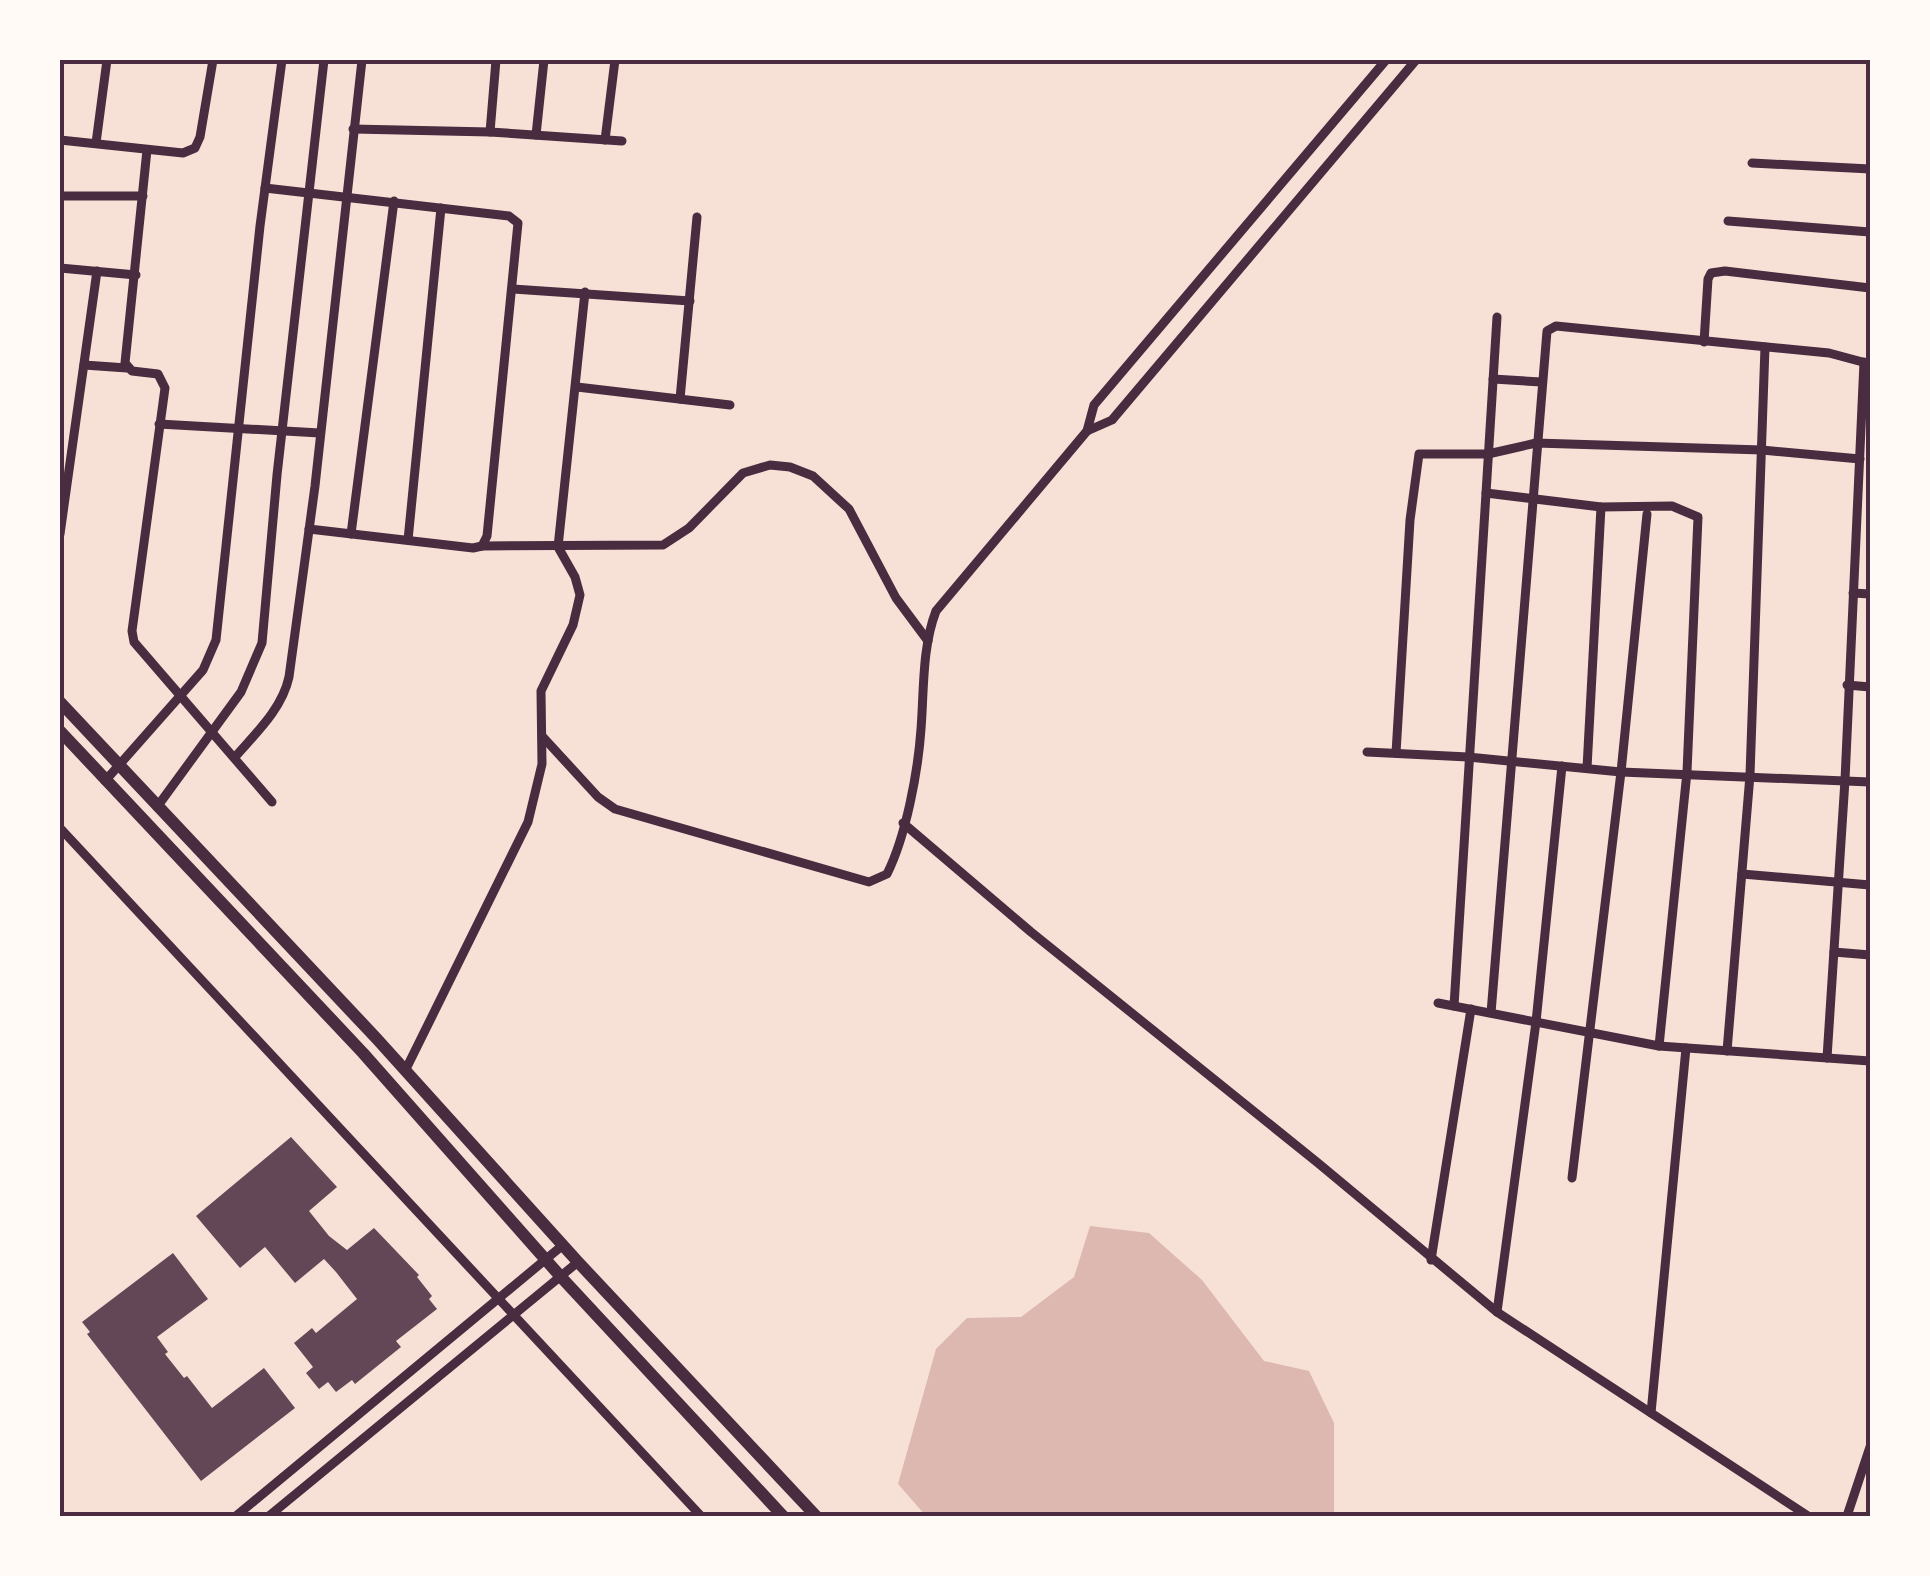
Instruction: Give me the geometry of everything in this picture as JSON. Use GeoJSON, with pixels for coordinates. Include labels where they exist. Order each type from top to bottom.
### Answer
{"type":"FeatureCollection","features":[{"type":"Feature","properties":{"kind":"main road"},"geometry":{"type":"LineString","coordinates":[[60,702],[816,1516]]}},
{"type":"Feature","properties":{"kind":"main road"},"geometry":{"type":"LineString","coordinates":[[60,731],[363,1053],[546,1261],[783,1516]]}},
{"type":"Feature","properties":{"kind":"street"},"geometry":{"type":"LineString","coordinates":[[96,144],[107,60]]}},
{"type":"Feature","properties":{"kind":"street"},"geometry":{"type":"LineString","coordinates":[[60,140],[183,153],[195,148],[213,60]]}},
{"type":"Feature","properties":{"kind":"street"},"geometry":{"type":"LineString","coordinates":[[105,781],[203,670],[216,640],[282,60]]}},
{"type":"Feature","properties":{"kind":"street"},"geometry":{"type":"LineString","coordinates":[[157,807],[240,692],[262,642],[281,431],[324,60]]}},
{"type":"Feature","properties":{"kind":"street"},"geometry":{"type":"LineString","coordinates":[[235,757],[270,718],[286,689],[309,530],[361,61],[349,60]]}},
{"type":"Feature","properties":{"kind":"street"},"geometry":{"type":"LineString","coordinates":[[490,132],[496,60]]}},
{"type":"Feature","properties":{"kind":"street"},"geometry":{"type":"LineString","coordinates":[[536,135],[544,60]]}},
{"type":"Feature","properties":{"kind":"street"},"geometry":{"type":"LineString","coordinates":[[605,140],[615,60]]}},
{"type":"Feature","properties":{"kind":"street"},"geometry":{"type":"LineString","coordinates":[[1088,431],[1094,405],[1386,60]]}},
{"type":"Feature","properties":{"kind":"street"},"geometry":{"type":"LineString","coordinates":[[542,736],[598,797],[615,808],[869,882],[887,874],[903,823],[921,734],[928,641],[932,622],[945,597],[1088,431],[1112,420],[1416,60]]}},
{"type":"Feature","properties":{"kind":"street"},"geometry":{"type":"LineString","coordinates":[[353,129],[490,132],[622,141]]}},
{"type":"Feature","properties":{"kind":"street"},"geometry":{"type":"LineString","coordinates":[[126,368],[147,150]]}},
{"type":"Feature","properties":{"kind":"street"},"geometry":{"type":"LineString","coordinates":[[1752,163],[1870,169]]}},
{"type":"Feature","properties":{"kind":"street"},"geometry":{"type":"LineString","coordinates":[[265,188],[509,216],[518,224],[487,536],[482,546]]}},
{"type":"Feature","properties":{"kind":"street"},"geometry":{"type":"LineString","coordinates":[[60,196],[144,196]]}},
{"type":"Feature","properties":{"kind":"street"},"geometry":{"type":"LineString","coordinates":[[351,534],[394,201]]}},
{"type":"Feature","properties":{"kind":"street"},"geometry":{"type":"LineString","coordinates":[[408,540],[441,208]]}},
{"type":"Feature","properties":{"kind":"street"},"geometry":{"type":"LineString","coordinates":[[680,399],[697,217]]}},
{"type":"Feature","properties":{"kind":"street"},"geometry":{"type":"LineString","coordinates":[[1728,221],[1870,232]]}},
{"type":"Feature","properties":{"kind":"street"},"geometry":{"type":"LineString","coordinates":[[60,268],[136,275]]}},
{"type":"Feature","properties":{"kind":"street"},"geometry":{"type":"LineString","coordinates":[[60,534],[97,271]]}},
{"type":"Feature","properties":{"kind":"street"},"geometry":{"type":"LineString","coordinates":[[1704,342],[1711,273],[1870,288]]}},
{"type":"Feature","properties":{"kind":"street"},"geometry":{"type":"LineString","coordinates":[[512,289],[690,301]]}},
{"type":"Feature","properties":{"kind":"street"},"geometry":{"type":"LineString","coordinates":[[405,1072],[528,822],[542,764],[541,691],[572,625],[580,595],[558,547],[585,292]]}},
{"type":"Feature","properties":{"kind":"street"},"geometry":{"type":"LineString","coordinates":[[1454,1006],[1497,317]]}},
{"type":"Feature","properties":{"kind":"street"},"geometry":{"type":"LineString","coordinates":[[1492,1013],[1547,331],[1556,326],[1829,352],[1867,363],[1866,427],[1860,459],[1865,480],[1858,515],[1827,1058]]}},
{"type":"Feature","properties":{"kind":"street"},"geometry":{"type":"LineString","coordinates":[[1728,1051],[1750,775],[1766,348]]}},
{"type":"Feature","properties":{"kind":"street"},"geometry":{"type":"LineString","coordinates":[[84,365],[158,374],[163,380],[132,632],[142,653],[272,802]]}},
{"type":"Feature","properties":{"kind":"street"},"geometry":{"type":"LineString","coordinates":[[1493,379],[1541,382]]}},
{"type":"Feature","properties":{"kind":"street"},"geometry":{"type":"LineString","coordinates":[[577,387],[730,405]]}},
{"type":"Feature","properties":{"kind":"street"},"geometry":{"type":"LineString","coordinates":[[159,424],[320,433]]}},
{"type":"Feature","properties":{"kind":"street"},"geometry":{"type":"LineString","coordinates":[[1396,753],[1410,520],[1418,454],[1488,454],[1536,443],[1762,450],[1860,459]]}},
{"type":"Feature","properties":{"kind":"street"},"geometry":{"type":"LineString","coordinates":[[309,530],[482,546],[662,545],[689,528],[743,473],[770,464],[813,476],[848,509],[896,598],[928,641]]}},
{"type":"Feature","properties":{"kind":"street"},"geometry":{"type":"LineString","coordinates":[[1486,493],[1601,506],[1672,506],[1698,517],[1686,772],[1659,1046]]}},
{"type":"Feature","properties":{"kind":"street"},"geometry":{"type":"LineString","coordinates":[[1587,768],[1601,506]]}},
{"type":"Feature","properties":{"kind":"street"},"geometry":{"type":"LineString","coordinates":[[1572,1178],[1621,772],[1647,514]]}},
{"type":"Feature","properties":{"kind":"street"},"geometry":{"type":"LineString","coordinates":[[1858,515],[1870,516]]}},
{"type":"Feature","properties":{"kind":"street"},"geometry":{"type":"LineString","coordinates":[[1853,592],[1870,594]]}},
{"type":"Feature","properties":{"kind":"street"},"geometry":{"type":"LineString","coordinates":[[1847,686],[1870,687]]}},
{"type":"Feature","properties":{"kind":"street"},"geometry":{"type":"LineString","coordinates":[[1367,752],[1621,772],[1870,782]]}},
{"type":"Feature","properties":{"kind":"street"},"geometry":{"type":"LineString","coordinates":[[1497,1312],[1536,1022],[1562,766]]}},
{"type":"Feature","properties":{"kind":"street"},"geometry":{"type":"LineString","coordinates":[[903,823],[1497,1312],[1808,1516]]}},
{"type":"Feature","properties":{"kind":"street"},"geometry":{"type":"LineString","coordinates":[[60,828],[700,1516]]}},
{"type":"Feature","properties":{"kind":"street"},"geometry":{"type":"LineString","coordinates":[[1742,874],[1870,885]]}},
{"type":"Feature","properties":{"kind":"street"},"geometry":{"type":"LineString","coordinates":[[1834,952],[1870,955]]}},
{"type":"Feature","properties":{"kind":"street"},"geometry":{"type":"LineString","coordinates":[[1438,1003],[1659,1046],[1870,1060]]}},
{"type":"Feature","properties":{"kind":"street"},"geometry":{"type":"LineString","coordinates":[[1432,1260],[1471,1010]]}},
{"type":"Feature","properties":{"kind":"street"},"geometry":{"type":"LineString","coordinates":[[1651,1413],[1686,1048]]}},
{"type":"Feature","properties":{"kind":"street"},"geometry":{"type":"LineString","coordinates":[[236,1516],[563,1245]]}},
{"type":"Feature","properties":{"kind":"street"},"geometry":{"type":"LineString","coordinates":[[270,1516],[578,1262]]}},
{"type":"Feature","properties":{"kind":"street"},"geometry":{"type":"LineString","coordinates":[[1847,1516],[1870,1447]]}},
{"type":"Feature","properties":{"kind":"street"},"geometry":{"type":"LineString","coordinates":[[284,1504],[293,1516]]}},
{"type":"Feature","properties":{"kind":"shaded area"},"geometry":{"type":"Polygon","coordinates":[[[1090,1226],[1149,1233],[1202,1280],[1264,1361],[1309,1371],[1334,1423],[1334,1516],[926,1516],[898,1484],[936,1349],[967,1318],[1021,1317],[1074,1277],[1090,1226]]]}},
{"type":"Feature","properties":{"kind":"building"},"geometry":{"type":"Polygon","coordinates":[[[291,1137],[337,1187],[309,1211],[329,1236],[347,1250],[374,1228],[419,1275],[437,1309],[396,1341],[401,1347],[355,1384],[352,1380],[336,1392],[328,1382],[319,1389],[306,1373],[313,1367],[294,1343],[312,1328],[316,1333],[357,1299],[336,1272],[324,1259],[295,1283],[265,1247],[240,1268],[196,1216],[291,1137]]]}},
{"type":"Feature","properties":{"kind":"building"},"geometry":{"type":"Polygon","coordinates":[[[173,1253],[208,1299],[157,1337],[168,1352],[165,1354],[212,1408],[264,1368],[295,1408],[201,1481],[87,1334],[90,1332],[82,1322],[173,1253]]]}}]}
